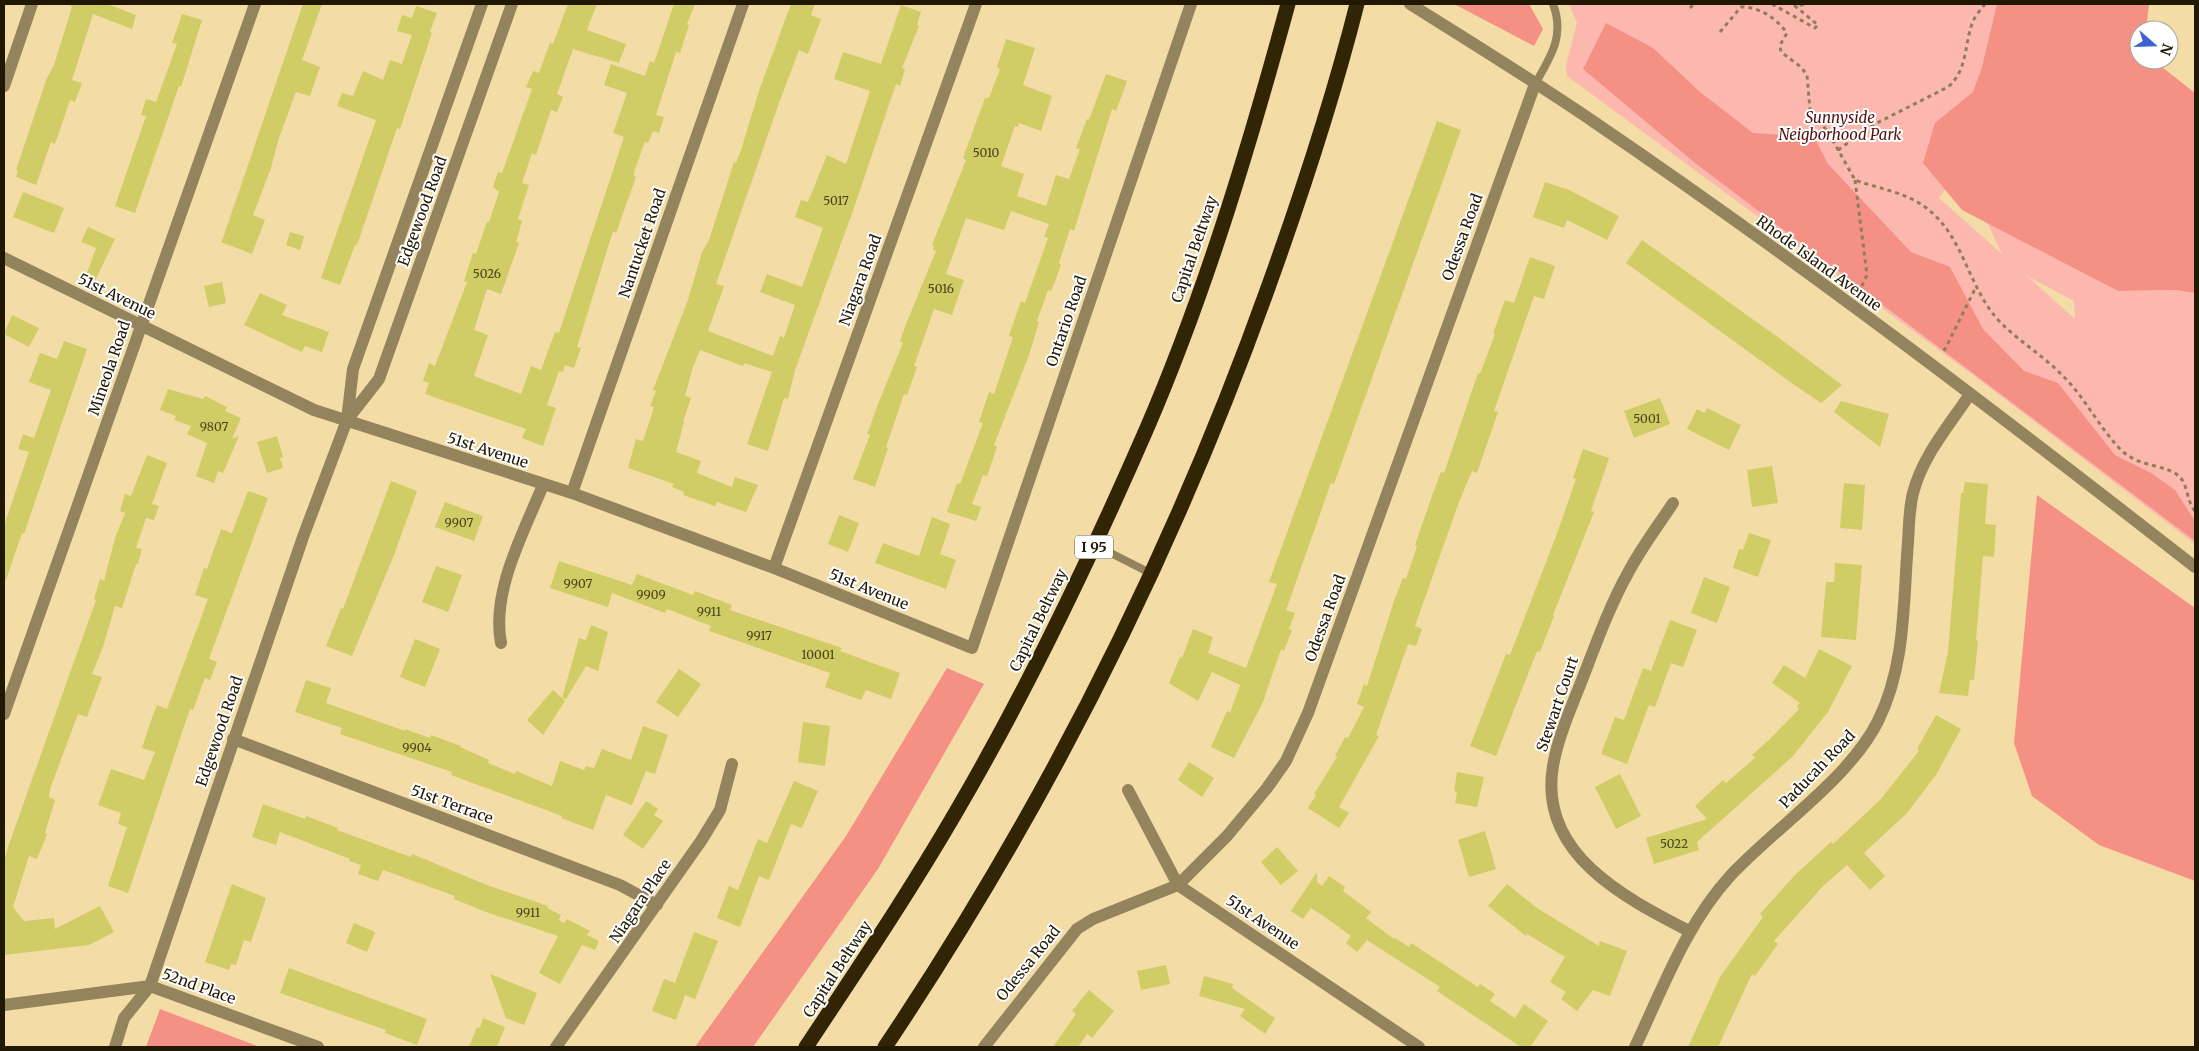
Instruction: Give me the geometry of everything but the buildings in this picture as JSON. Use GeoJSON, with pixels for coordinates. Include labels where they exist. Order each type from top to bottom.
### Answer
{"type":"FeatureCollection","features":[{"type":"Feature","properties":{"kind":"highway","name":"Capital Beltway"},"geometry":{"type":"LineString","coordinates":[[806,1047],[878,940],[957,811],[1035,667],[1095,545],[1148,425],[1194,304],[1262,98],[1288,4]]}},
{"type":"Feature","properties":{"kind":"highway"},"geometry":{"type":"LineString","coordinates":[[885,1047],[932,977],[1012,845],[1092,696],[1152,574],[1207,447],[1253,329],[1295,212],[1356,4]]}},
{"type":"Feature","properties":{"kind":"street"},"geometry":{"type":"LineString","coordinates":[[4,86],[32,4]]}},
{"type":"Feature","properties":{"kind":"street","name":"Mineola Road"},"geometry":{"type":"LineString","coordinates":[[4,714],[255,4]]}},
{"type":"Feature","properties":{"kind":"street","name":"Edgewood Road"},"geometry":{"type":"LineString","coordinates":[[115,1047],[124,1018],[150,986],[303,537],[347,420],[353,368],[482,4]]}},
{"type":"Feature","properties":{"kind":"street","name":"Edgewood Road"},"geometry":{"type":"LineString","coordinates":[[347,420],[379,379],[512,4]]}},
{"type":"Feature","properties":{"kind":"street","name":"Nantucket Road"},"geometry":{"type":"LineString","coordinates":[[572,493],[743,4]]}},
{"type":"Feature","properties":{"kind":"street","name":"Niagara Road"},"geometry":{"type":"LineString","coordinates":[[774,568],[976,4]]}},
{"type":"Feature","properties":{"kind":"street","name":"Ontario Road"},"geometry":{"type":"LineString","coordinates":[[972,648],[1192,4]]}},
{"type":"Feature","properties":{"kind":"street","name":"Rhode Island Avenue"},"geometry":{"type":"LineString","coordinates":[[1410,4],[1668,174],[1852,306],[2195,567]]}},
{"type":"Feature","properties":{"kind":"street","name":"Odessa Road"},"geometry":{"type":"LineString","coordinates":[[984,1047],[1076,929],[1093,919],[1178,885],[1227,836],[1267,788],[1286,761],[1297,738],[1534,84]]}},
{"type":"Feature","properties":{"kind":"street","name":"51st Avenue"},"geometry":{"type":"LineString","coordinates":[[4,258],[314,410],[572,493],[774,568],[972,648]]}},
{"type":"Feature","properties":{"kind":"street","name":"Paducah Road"},"geometry":{"type":"LineString","coordinates":[[1635,1047],[1689,931],[1732,875],[1840,773],[1864,745],[1878,722],[1894,680],[1903,634],[1913,495],[1926,458],[1970,394]]}},
{"type":"Feature","properties":{"kind":"street"},"geometry":{"type":"LineString","coordinates":[[501,642],[499,630],[501,598],[543,485]]}},
{"type":"Feature","properties":{"kind":"street","name":"Stewart Court"},"geometry":{"type":"LineString","coordinates":[[1673,503],[1628,572],[1610,610],[1557,748],[1552,779],[1557,816],[1563,830],[1592,872],[1635,903],[1689,931]]}},
{"type":"Feature","properties":{"kind":"street","name":"51st Terrace"},"geometry":{"type":"LineString","coordinates":[[233,740],[620,885],[657,905]]}},
{"type":"Feature","properties":{"kind":"street","name":"Niagara Place"},"geometry":{"type":"LineString","coordinates":[[556,1047],[657,905],[720,810],[732,764]]}},
{"type":"Feature","properties":{"kind":"street","name":"51st Avenue"},"geometry":{"type":"LineString","coordinates":[[1128,790],[1178,885],[1419,1047]]}},
{"type":"Feature","properties":{"kind":"street","name":"52nd Place"},"geometry":{"type":"LineString","coordinates":[[4,1005],[150,986],[318,1047]]}},
{"type":"Feature","properties":{"kind":"lane"},"geometry":{"type":"LineString","coordinates":[[1534,84],[1556,48],[1559,32],[1558,16],[1553,4]]}},
{"type":"Feature","properties":{"kind":"lane"},"geometry":{"type":"LineString","coordinates":[[1095,545],[1152,574]]}},
{"type":"Feature","properties":{"kind":"path"},"geometry":{"type":"LineString","coordinates":[[1690,8],[1694,4]]}},
{"type":"Feature","properties":{"kind":"path"},"geometry":{"type":"LineString","coordinates":[[1772,4],[1815,28],[1818,25],[1795,6],[1806,4]]}},
{"type":"Feature","properties":{"kind":"path"},"geometry":{"type":"LineString","coordinates":[[1838,150],[1873,125],[1948,87],[1956,80],[1963,66],[1974,18],[1984,4]]}},
{"type":"Feature","properties":{"kind":"path"},"geometry":{"type":"LineString","coordinates":[[1720,32],[1741,7],[1750,7],[1763,12],[1779,23],[1787,33],[1780,45],[1781,52],[1801,67],[1807,75],[1810,110],[1828,132],[1855,180],[1867,276],[1852,306]]}},
{"type":"Feature","properties":{"kind":"path"},"geometry":{"type":"LineString","coordinates":[[1855,180],[1901,194],[1924,207],[1941,221],[1957,243],[1975,288],[2001,324],[2041,354],[2065,378],[2123,451],[2139,463],[2172,472],[2181,478],[2195,511]]}},
{"type":"Feature","properties":{"kind":"path"},"geometry":{"type":"LineString","coordinates":[[1944,351],[1975,288]]}},
{"type":"Feature","properties":{"kind":"green space","name":"Sunnyside Neigborhood Park"},"geometry":{"type":"Polygon","coordinates":[[[1569,4],[2082,4],[1939,198],[2002,254],[1987,222],[2118,291],[2175,290],[2195,293],[2195,544],[1981,381],[1567,76],[1566,65],[1577,23],[1569,4]],[[2027,276],[2075,319],[2074,301],[2027,276]]]}},
{"type":"Feature","properties":{"kind":"shaded area"},"geometry":{"type":"Polygon","coordinates":[[[1454,4],[1529,4],[1543,29],[1534,46],[1454,4]]]}},
{"type":"Feature","properties":{"kind":"shaded area"},"geometry":{"type":"Polygon","coordinates":[[[1997,4],[2149,4],[2147,20],[2129,20],[2129,70],[2166,70],[2195,93],[2195,293],[2175,290],[2118,291],[1962,210],[1923,163],[1935,123],[1973,92],[1982,67],[1997,4]]]}},
{"type":"Feature","properties":{"kind":"shaded area"},"geometry":{"type":"Polygon","coordinates":[[[1606,23],[1653,48],[1700,92],[1753,133],[1814,137],[1828,164],[1911,252],[1950,267],[1983,329],[2024,371],[2058,383],[2115,455],[2151,473],[2175,490],[2195,521],[2195,541],[1695,163],[1583,69],[1606,23]]]}},
{"type":"Feature","properties":{"kind":"shaded area"},"geometry":{"type":"Polygon","coordinates":[[[2037,495],[2195,608],[2195,881],[2099,845],[2032,796],[2014,743],[2037,495]]]}},
{"type":"Feature","properties":{"kind":"shaded area"},"geometry":{"type":"Polygon","coordinates":[[[947,668],[984,684],[878,869],[753,1047],[695,1047],[846,836],[947,668]]]}},
{"type":"Feature","properties":{"kind":"shaded area"},"geometry":{"type":"Polygon","coordinates":[[[160,1009],[260,1047],[146,1047],[160,1009]]]}}]}
